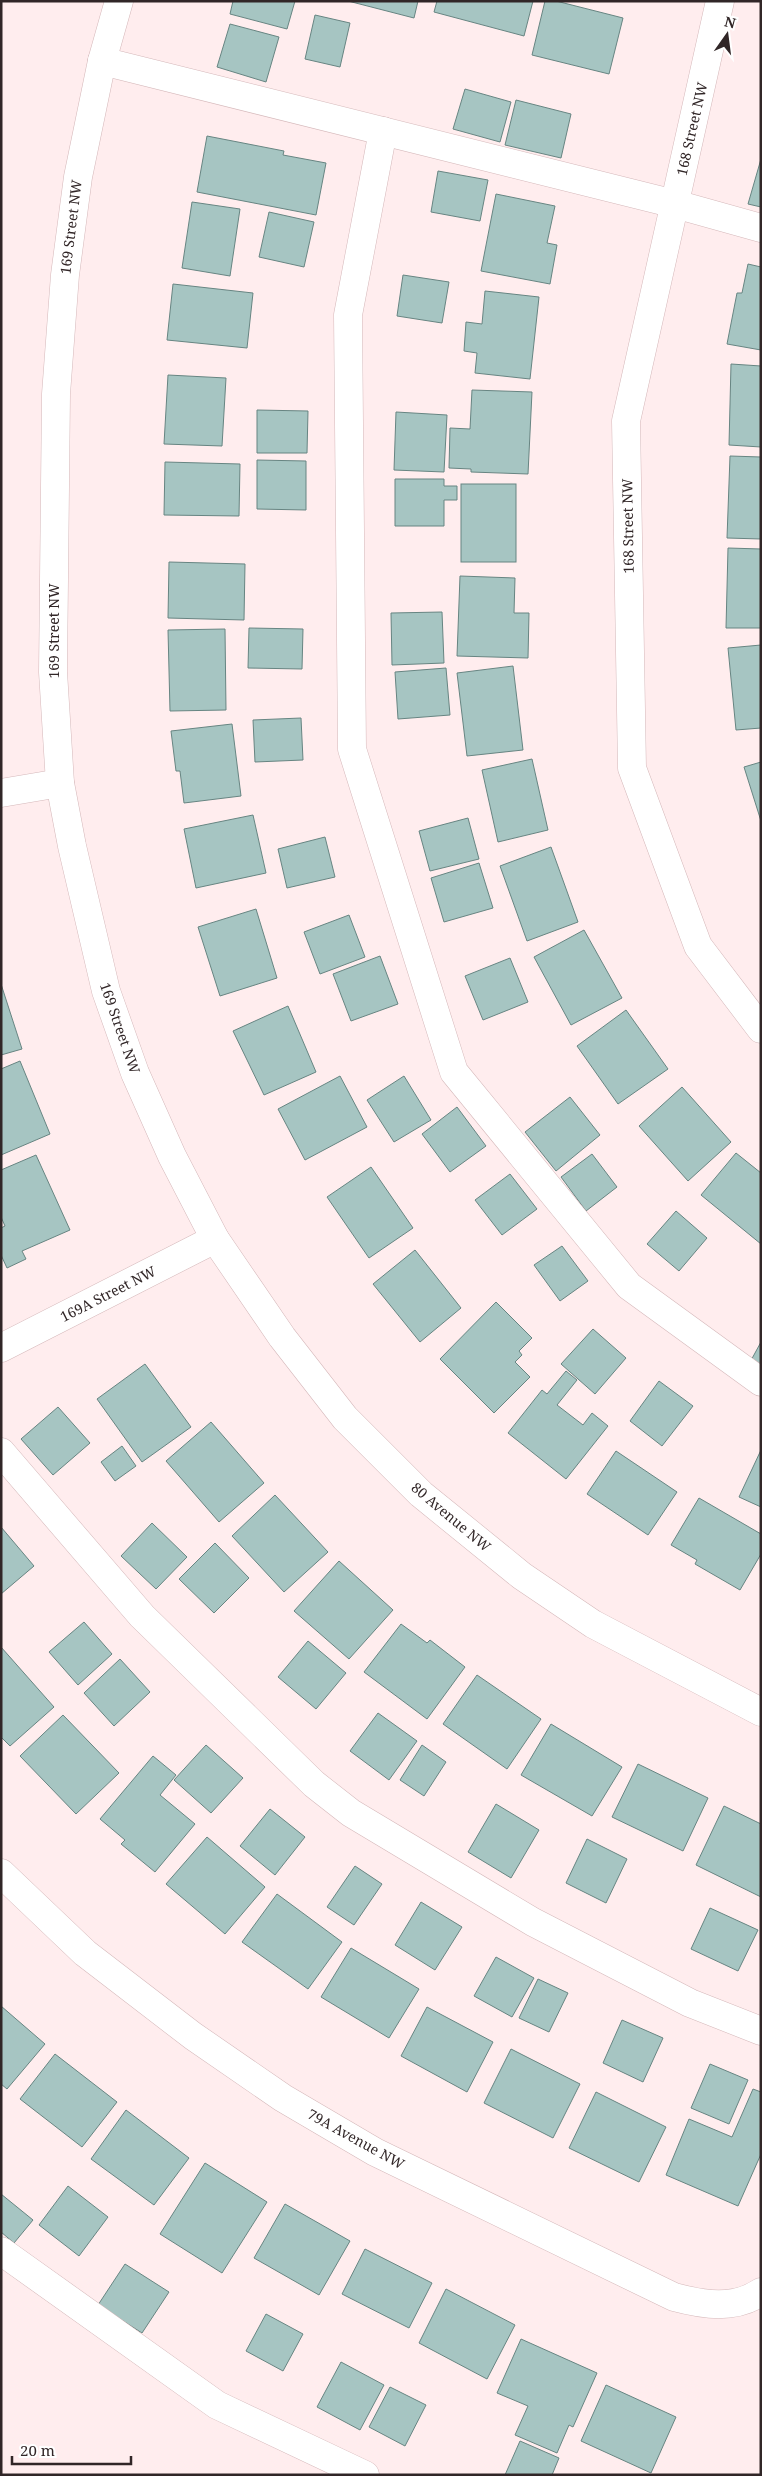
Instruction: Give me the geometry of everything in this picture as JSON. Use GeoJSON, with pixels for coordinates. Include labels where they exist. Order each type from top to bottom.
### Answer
{"type":"FeatureCollection","features":[{"type":"Feature","properties":{"kind":"street","name":"169 Street NW"},"geometry":{"type":"LineString","coordinates":[[118,1],[102,61],[78,177],[65,275],[56,394],[53,672],[60,784],[84,903],[106,991],[135,1072],[172,1156],[215,1239]]}},
{"type":"Feature","properties":{"kind":"street","name":"168 Street NW"},"geometry":{"type":"LineString","coordinates":[[720,1],[626,421],[632,768],[698,946],[761,1029]]}},
{"type":"Feature","properties":{"kind":"street"},"geometry":{"type":"LineString","coordinates":[[102,61],[675,204],[761,228]]}},
{"type":"Feature","properties":{"kind":"street"},"geometry":{"type":"LineString","coordinates":[[383,131],[348,315],[352,749],[454,1072],[629,1286],[761,1382]]}},
{"type":"Feature","properties":{"kind":"street"},"geometry":{"type":"LineString","coordinates":[[1,793],[60,784]]}},
{"type":"Feature","properties":{"kind":"street","name":"169A Street NW"},"geometry":{"type":"LineString","coordinates":[[1,1348],[215,1239]]}},
{"type":"Feature","properties":{"kind":"street","name":"80 Avenue NW"},"geometry":{"type":"LineString","coordinates":[[215,1239],[282,1337],[345,1418],[421,1494],[522,1576],[593,1624],[761,1712]]}},
{"type":"Feature","properties":{"kind":"street"},"geometry":{"type":"LineString","coordinates":[[1,1452],[142,1616],[314,1784],[350,1813],[533,1922],[690,2003],[761,2031]]}},
{"type":"Feature","properties":{"kind":"street","name":"79A Avenue NW"},"geometry":{"type":"LineString","coordinates":[[1,1873],[85,1953],[193,2036],[283,2098],[375,2152],[674,2297],[702,2304],[733,2304],[750,2299],[761,2292]]}},
{"type":"Feature","properties":{"kind":"street"},"geometry":{"type":"LineString","coordinates":[[1,2251],[217,2405],[365,2475]]}},
{"type":"Feature","properties":{"kind":"building"},"geometry":{"type":"Polygon","coordinates":[[[233,1],[295,1],[287,29],[230,14],[233,1]]]}},
{"type":"Feature","properties":{"kind":"building"},"geometry":{"type":"Polygon","coordinates":[[[348,1],[418,1],[414,18],[348,1]]]}},
{"type":"Feature","properties":{"kind":"building"},"geometry":{"type":"Polygon","coordinates":[[[437,1],[533,1],[524,36],[434,12],[437,1]]]}},
{"type":"Feature","properties":{"kind":"building"},"geometry":{"type":"Polygon","coordinates":[[[545,1],[556,1],[623,18],[609,74],[532,55],[545,1]]]}},
{"type":"Feature","properties":{"kind":"building"},"geometry":{"type":"Polygon","coordinates":[[[315,15],[350,23],[340,67],[305,59],[315,15]]]}},
{"type":"Feature","properties":{"kind":"building"},"geometry":{"type":"Polygon","coordinates":[[[230,24],[279,37],[266,82],[217,67],[230,24]]]}},
{"type":"Feature","properties":{"kind":"building"},"geometry":{"type":"Polygon","coordinates":[[[465,89],[511,102],[500,142],[453,129],[465,89]]]}},
{"type":"Feature","properties":{"kind":"building"},"geometry":{"type":"Polygon","coordinates":[[[516,100],[571,114],[561,158],[505,145],[516,100]]]}},
{"type":"Feature","properties":{"kind":"building"},"geometry":{"type":"Polygon","coordinates":[[[207,136],[284,151],[283,155],[326,163],[316,215],[197,192],[207,136]]]}},
{"type":"Feature","properties":{"kind":"building"},"geometry":{"type":"Polygon","coordinates":[[[761,159],[761,207],[748,204],[761,159]]]}},
{"type":"Feature","properties":{"kind":"building"},"geometry":{"type":"Polygon","coordinates":[[[438,171],[488,180],[480,221],[431,212],[438,171]]]}},
{"type":"Feature","properties":{"kind":"building"},"geometry":{"type":"Polygon","coordinates":[[[496,194],[555,206],[547,243],[557,245],[550,284],[481,271],[496,194]]]}},
{"type":"Feature","properties":{"kind":"building"},"geometry":{"type":"Polygon","coordinates":[[[192,202],[240,209],[230,276],[182,268],[192,202]]]}},
{"type":"Feature","properties":{"kind":"building"},"geometry":{"type":"Polygon","coordinates":[[[269,212],[314,222],[304,267],[259,257],[269,212]]]}},
{"type":"Feature","properties":{"kind":"building"},"geometry":{"type":"Polygon","coordinates":[[[748,264],[761,267],[761,350],[727,344],[737,293],[742,293],[748,264]]]}},
{"type":"Feature","properties":{"kind":"building"},"geometry":{"type":"Polygon","coordinates":[[[403,275],[449,282],[442,323],[397,316],[403,275]]]}},
{"type":"Feature","properties":{"kind":"building"},"geometry":{"type":"Polygon","coordinates":[[[173,284],[253,293],[247,348],[167,340],[173,284]]]}},
{"type":"Feature","properties":{"kind":"building"},"geometry":{"type":"Polygon","coordinates":[[[485,291],[539,297],[530,379],[475,373],[477,353],[464,351],[466,322],[482,324],[485,291]]]}},
{"type":"Feature","properties":{"kind":"building"},"geometry":{"type":"Polygon","coordinates":[[[731,364],[761,366],[761,447],[729,445],[731,364]]]}},
{"type":"Feature","properties":{"kind":"building"},"geometry":{"type":"Polygon","coordinates":[[[168,375],[226,378],[222,446],[164,444],[168,375]]]}},
{"type":"Feature","properties":{"kind":"building"},"geometry":{"type":"Polygon","coordinates":[[[472,390],[532,392],[528,474],[471,472],[471,469],[449,468],[450,428],[470,429],[472,390]]]}},
{"type":"Feature","properties":{"kind":"building"},"geometry":{"type":"Polygon","coordinates":[[[257,410],[308,411],[307,453],[257,453],[257,410]]]}},
{"type":"Feature","properties":{"kind":"building"},"geometry":{"type":"Polygon","coordinates":[[[396,412],[447,415],[444,472],[394,470],[396,412]]]}},
{"type":"Feature","properties":{"kind":"building"},"geometry":{"type":"Polygon","coordinates":[[[730,456],[761,457],[761,539],[727,538],[730,456]]]}},
{"type":"Feature","properties":{"kind":"building"},"geometry":{"type":"Polygon","coordinates":[[[257,460],[306,461],[306,510],[257,509],[257,460]]]}},
{"type":"Feature","properties":{"kind":"building"},"geometry":{"type":"Polygon","coordinates":[[[165,462],[240,464],[239,516],[164,515],[165,462]]]}},
{"type":"Feature","properties":{"kind":"building"},"geometry":{"type":"Polygon","coordinates":[[[395,479],[444,479],[444,486],[457,486],[457,500],[444,500],[444,526],[395,526],[395,479]]]}},
{"type":"Feature","properties":{"kind":"building"},"geometry":{"type":"Polygon","coordinates":[[[461,484],[516,484],[516,562],[461,562],[461,484]]]}},
{"type":"Feature","properties":{"kind":"building"},"geometry":{"type":"Polygon","coordinates":[[[728,548],[761,549],[761,628],[726,628],[728,548]]]}},
{"type":"Feature","properties":{"kind":"building"},"geometry":{"type":"Polygon","coordinates":[[[169,562],[245,564],[244,620],[168,618],[169,562]]]}},
{"type":"Feature","properties":{"kind":"building"},"geometry":{"type":"Polygon","coordinates":[[[460,576],[515,578],[514,613],[529,613],[528,658],[457,656],[460,576]]]}},
{"type":"Feature","properties":{"kind":"building"},"geometry":{"type":"Polygon","coordinates":[[[442,612],[444,663],[392,665],[391,613],[442,612]]]}},
{"type":"Feature","properties":{"kind":"building"},"geometry":{"type":"Polygon","coordinates":[[[249,628],[303,629],[302,669],[248,668],[249,628]]]}},
{"type":"Feature","properties":{"kind":"building"},"geometry":{"type":"Polygon","coordinates":[[[225,629],[226,710],[170,711],[168,630],[225,629]]]}},
{"type":"Feature","properties":{"kind":"building"},"geometry":{"type":"Polygon","coordinates":[[[761,645],[761,728],[736,730],[728,648],[761,645]]]}},
{"type":"Feature","properties":{"kind":"building"},"geometry":{"type":"Polygon","coordinates":[[[513,666],[523,750],[467,756],[457,673],[513,666]]]}},
{"type":"Feature","properties":{"kind":"building"},"geometry":{"type":"Polygon","coordinates":[[[446,668],[450,715],[398,719],[395,672],[446,668]]]}},
{"type":"Feature","properties":{"kind":"building"},"geometry":{"type":"Polygon","coordinates":[[[301,718],[303,760],[255,762],[253,720],[301,718]]]}},
{"type":"Feature","properties":{"kind":"building"},"geometry":{"type":"Polygon","coordinates":[[[232,724],[241,796],[184,803],[180,771],[176,771],[171,731],[232,724]]]}},
{"type":"Feature","properties":{"kind":"building"},"geometry":{"type":"Polygon","coordinates":[[[532,759],[548,830],[498,842],[482,770],[532,759]]]}},
{"type":"Feature","properties":{"kind":"building"},"geometry":{"type":"Polygon","coordinates":[[[761,762],[761,821],[744,767],[761,762]]]}},
{"type":"Feature","properties":{"kind":"building"},"geometry":{"type":"Polygon","coordinates":[[[253,815],[266,873],[196,888],[184,829],[253,815]]]}},
{"type":"Feature","properties":{"kind":"building"},"geometry":{"type":"Polygon","coordinates":[[[468,818],[479,859],[430,871],[419,831],[468,818]]]}},
{"type":"Feature","properties":{"kind":"building"},"geometry":{"type":"Polygon","coordinates":[[[325,837],[335,877],[287,888],[278,849],[325,837]]]}},
{"type":"Feature","properties":{"kind":"building"},"geometry":{"type":"Polygon","coordinates":[[[551,847],[578,922],[527,941],[500,866],[551,847]]]}},
{"type":"Feature","properties":{"kind":"building"},"geometry":{"type":"Polygon","coordinates":[[[479,863],[493,908],[444,922],[431,878],[479,863]]]}},
{"type":"Feature","properties":{"kind":"building"},"geometry":{"type":"Polygon","coordinates":[[[256,909],[277,978],[220,996],[198,927],[256,909]]]}},
{"type":"Feature","properties":{"kind":"building"},"geometry":{"type":"Polygon","coordinates":[[[349,915],[365,957],[320,974],[304,932],[349,915]]]}},
{"type":"Feature","properties":{"kind":"building"},"geometry":{"type":"Polygon","coordinates":[[[584,930],[622,998],[571,1025],[534,957],[584,930]]]}},
{"type":"Feature","properties":{"kind":"building"},"geometry":{"type":"Polygon","coordinates":[[[380,956],[398,1004],[351,1021],[333,974],[380,956]]]}},
{"type":"Feature","properties":{"kind":"building"},"geometry":{"type":"Polygon","coordinates":[[[510,958],[528,1002],[483,1020],[465,976],[510,958]]]}},
{"type":"Feature","properties":{"kind":"building"},"geometry":{"type":"Polygon","coordinates":[[[1,984],[22,1049],[1,1055],[1,984]]]}},
{"type":"Feature","properties":{"kind":"building"},"geometry":{"type":"Polygon","coordinates":[[[288,1006],[316,1072],[264,1095],[233,1031],[288,1006]]]}},
{"type":"Feature","properties":{"kind":"building"},"geometry":{"type":"Polygon","coordinates":[[[626,1010],[668,1069],[618,1104],[577,1046],[626,1010]]]}},
{"type":"Feature","properties":{"kind":"building"},"geometry":{"type":"Polygon","coordinates":[[[20,1061],[50,1134],[1,1155],[1,1069],[20,1061]]]}},
{"type":"Feature","properties":{"kind":"building"},"geometry":{"type":"Polygon","coordinates":[[[340,1076],[367,1127],[305,1160],[278,1109],[340,1076]]]}},
{"type":"Feature","properties":{"kind":"building"},"geometry":{"type":"Polygon","coordinates":[[[404,1076],[431,1120],[394,1142],[367,1100],[404,1076]]]}},
{"type":"Feature","properties":{"kind":"building"},"geometry":{"type":"Polygon","coordinates":[[[682,1087],[731,1142],[688,1181],[639,1126],[682,1087]]]}},
{"type":"Feature","properties":{"kind":"building"},"geometry":{"type":"Polygon","coordinates":[[[570,1097],[600,1135],[556,1171],[525,1132],[570,1097]]]}},
{"type":"Feature","properties":{"kind":"building"},"geometry":{"type":"Polygon","coordinates":[[[457,1107],[486,1146],[450,1172],[422,1134],[457,1107]]]}},
{"type":"Feature","properties":{"kind":"building"},"geometry":{"type":"Polygon","coordinates":[[[736,1153],[761,1173],[761,1244],[701,1195],[736,1153]]]}},
{"type":"Feature","properties":{"kind":"building"},"geometry":{"type":"Polygon","coordinates":[[[592,1154],[617,1187],[586,1211],[561,1177],[592,1154]]]}},
{"type":"Feature","properties":{"kind":"building"},"geometry":{"type":"Polygon","coordinates":[[[36,1155],[70,1230],[22,1251],[26,1259],[7,1268],[1,1255],[1,1228],[5,1226],[1,1217],[1,1170],[36,1155]]]}},
{"type":"Feature","properties":{"kind":"building"},"geometry":{"type":"Polygon","coordinates":[[[371,1167],[413,1228],[369,1258],[327,1197],[371,1167]]]}},
{"type":"Feature","properties":{"kind":"building"},"geometry":{"type":"Polygon","coordinates":[[[510,1174],[537,1209],[502,1235],[475,1200],[510,1174]]]}},
{"type":"Feature","properties":{"kind":"building"},"geometry":{"type":"Polygon","coordinates":[[[676,1211],[707,1238],[679,1271],[647,1244],[676,1211]]]}},
{"type":"Feature","properties":{"kind":"building"},"geometry":{"type":"Polygon","coordinates":[[[562,1246],[588,1281],[560,1301],[534,1265],[562,1246]]]}},
{"type":"Feature","properties":{"kind":"building"},"geometry":{"type":"Polygon","coordinates":[[[415,1250],[461,1308],[420,1342],[373,1284],[415,1250]]]}},
{"type":"Feature","properties":{"kind":"building"},"geometry":{"type":"Polygon","coordinates":[[[496,1302],[532,1338],[519,1351],[522,1355],[515,1362],[530,1377],[494,1413],[440,1359],[496,1302]]]}},
{"type":"Feature","properties":{"kind":"building"},"geometry":{"type":"Polygon","coordinates":[[[593,1329],[626,1358],[595,1394],[561,1364],[593,1329]]]}},
{"type":"Feature","properties":{"kind":"building"},"geometry":{"type":"Polygon","coordinates":[[[761,1342],[761,1370],[749,1364],[761,1342]]]}},
{"type":"Feature","properties":{"kind":"building"},"geometry":{"type":"Polygon","coordinates":[[[145,1364],[191,1427],[142,1462],[97,1399],[145,1364]]]}},
{"type":"Feature","properties":{"kind":"building"},"geometry":{"type":"Polygon","coordinates":[[[566,1371],[577,1380],[557,1405],[583,1425],[592,1413],[608,1426],[566,1479],[508,1433],[542,1390],[547,1394],[566,1371]]]}},
{"type":"Feature","properties":{"kind":"building"},"geometry":{"type":"Polygon","coordinates":[[[659,1381],[693,1406],[662,1446],[630,1421],[659,1381]]]}},
{"type":"Feature","properties":{"kind":"building"},"geometry":{"type":"Polygon","coordinates":[[[58,1407],[90,1443],[53,1475],[21,1439],[58,1407]]]}},
{"type":"Feature","properties":{"kind":"building"},"geometry":{"type":"Polygon","coordinates":[[[211,1422],[264,1483],[219,1522],[166,1461],[211,1422]]]}},
{"type":"Feature","properties":{"kind":"building"},"geometry":{"type":"Polygon","coordinates":[[[122,1446],[136,1466],[115,1481],[101,1462],[122,1446]]]}},
{"type":"Feature","properties":{"kind":"building"},"geometry":{"type":"Polygon","coordinates":[[[761,1450],[761,1507],[739,1497],[761,1450]]]}},
{"type":"Feature","properties":{"kind":"building"},"geometry":{"type":"Polygon","coordinates":[[[616,1451],[677,1492],[648,1535],[587,1494],[616,1451]]]}},
{"type":"Feature","properties":{"kind":"building"},"geometry":{"type":"Polygon","coordinates":[[[275,1495],[328,1552],[284,1592],[232,1536],[275,1495]]]}},
{"type":"Feature","properties":{"kind":"building"},"geometry":{"type":"Polygon","coordinates":[[[699,1498],[761,1534],[761,1554],[740,1590],[695,1564],[697,1560],[671,1545],[699,1498]]]}},
{"type":"Feature","properties":{"kind":"building"},"geometry":{"type":"Polygon","coordinates":[[[152,1523],[187,1557],[156,1589],[121,1556],[152,1523]]]}},
{"type":"Feature","properties":{"kind":"building"},"geometry":{"type":"Polygon","coordinates":[[[1,1527],[34,1566],[1,1594],[1,1527]]]}},
{"type":"Feature","properties":{"kind":"building"},"geometry":{"type":"Polygon","coordinates":[[[215,1543],[249,1578],[214,1613],[179,1579],[215,1543]]]}},
{"type":"Feature","properties":{"kind":"building"},"geometry":{"type":"Polygon","coordinates":[[[339,1561],[393,1610],[349,1659],[294,1611],[339,1561]]]}},
{"type":"Feature","properties":{"kind":"building"},"geometry":{"type":"Polygon","coordinates":[[[84,1622],[112,1654],[78,1685],[49,1652],[84,1622]]]}},
{"type":"Feature","properties":{"kind":"building"},"geometry":{"type":"Polygon","coordinates":[[[401,1624],[427,1643],[430,1640],[465,1667],[427,1719],[364,1672],[401,1624]]]}},
{"type":"Feature","properties":{"kind":"building"},"geometry":{"type":"Polygon","coordinates":[[[308,1641],[346,1673],[316,1709],[278,1677],[308,1641]]]}},
{"type":"Feature","properties":{"kind":"building"},"geometry":{"type":"Polygon","coordinates":[[[1,1647],[54,1707],[10,1746],[1,1737],[1,1647]]]}},
{"type":"Feature","properties":{"kind":"building"},"geometry":{"type":"Polygon","coordinates":[[[120,1659],[150,1692],[114,1726],[84,1693],[120,1659]]]}},
{"type":"Feature","properties":{"kind":"building"},"geometry":{"type":"Polygon","coordinates":[[[477,1675],[541,1719],[507,1769],[443,1724],[477,1675]]]}},
{"type":"Feature","properties":{"kind":"building"},"geometry":{"type":"Polygon","coordinates":[[[378,1713],[417,1741],[389,1780],[350,1751],[378,1713]]]}},
{"type":"Feature","properties":{"kind":"building"},"geometry":{"type":"Polygon","coordinates":[[[63,1715],[119,1773],[76,1814],[20,1756],[63,1715]]]}},
{"type":"Feature","properties":{"kind":"building"},"geometry":{"type":"Polygon","coordinates":[[[551,1724],[622,1767],[592,1816],[521,1775],[551,1724]]]}},
{"type":"Feature","properties":{"kind":"building"},"geometry":{"type":"Polygon","coordinates":[[[206,1745],[243,1778],[211,1813],[174,1780],[206,1745]]]}},
{"type":"Feature","properties":{"kind":"building"},"geometry":{"type":"Polygon","coordinates":[[[422,1745],[446,1762],[424,1796],[400,1780],[422,1745]]]}},
{"type":"Feature","properties":{"kind":"building"},"geometry":{"type":"Polygon","coordinates":[[[153,1756],[176,1775],[160,1795],[195,1824],[155,1872],[121,1844],[125,1840],[100,1819],[153,1756]]]}},
{"type":"Feature","properties":{"kind":"building"},"geometry":{"type":"Polygon","coordinates":[[[638,1764],[708,1798],[683,1851],[612,1817],[638,1764]]]}},
{"type":"Feature","properties":{"kind":"building"},"geometry":{"type":"Polygon","coordinates":[[[496,1804],[539,1830],[511,1878],[468,1852],[496,1804]]]}},
{"type":"Feature","properties":{"kind":"building"},"geometry":{"type":"Polygon","coordinates":[[[724,1806],[761,1824],[761,1897],[696,1865],[724,1806]]]}},
{"type":"Feature","properties":{"kind":"building"},"geometry":{"type":"Polygon","coordinates":[[[270,1809],[305,1837],[275,1875],[240,1846],[270,1809]]]}},
{"type":"Feature","properties":{"kind":"building"},"geometry":{"type":"Polygon","coordinates":[[[207,1837],[265,1887],[225,1934],[166,1884],[207,1837]]]}},
{"type":"Feature","properties":{"kind":"building"},"geometry":{"type":"Polygon","coordinates":[[[587,1839],[627,1859],[606,1903],[566,1883],[587,1839]]]}},
{"type":"Feature","properties":{"kind":"building"},"geometry":{"type":"Polygon","coordinates":[[[355,1866],[382,1884],[354,1925],[327,1907],[355,1866]]]}},
{"type":"Feature","properties":{"kind":"building"},"geometry":{"type":"Polygon","coordinates":[[[277,1894],[342,1942],[308,1989],[242,1942],[277,1894]]]}},
{"type":"Feature","properties":{"kind":"building"},"geometry":{"type":"Polygon","coordinates":[[[421,1902],[462,1927],[435,1970],[395,1945],[421,1902]]]}},
{"type":"Feature","properties":{"kind":"building"},"geometry":{"type":"Polygon","coordinates":[[[710,1908],[758,1930],[738,1971],[691,1949],[710,1908]]]}},
{"type":"Feature","properties":{"kind":"building"},"geometry":{"type":"Polygon","coordinates":[[[351,1948],[419,1989],[389,2038],[321,1997],[351,1948]]]}},
{"type":"Feature","properties":{"kind":"building"},"geometry":{"type":"Polygon","coordinates":[[[496,1957],[534,1978],[512,2017],[474,1996],[496,1957]]]}},
{"type":"Feature","properties":{"kind":"building"},"geometry":{"type":"Polygon","coordinates":[[[538,1979],[568,1993],[549,2032],[519,2018],[538,1979]]]}},
{"type":"Feature","properties":{"kind":"building"},"geometry":{"type":"Polygon","coordinates":[[[1,2006],[45,2044],[7,2089],[1,2084],[1,2006]]]}},
{"type":"Feature","properties":{"kind":"building"},"geometry":{"type":"Polygon","coordinates":[[[427,2007],[493,2042],[467,2092],[401,2056],[427,2007]]]}},
{"type":"Feature","properties":{"kind":"building"},"geometry":{"type":"Polygon","coordinates":[[[622,2020],[663,2038],[643,2082],[603,2063],[622,2020]]]}},
{"type":"Feature","properties":{"kind":"building"},"geometry":{"type":"Polygon","coordinates":[[[511,2049],[580,2084],[553,2138],[484,2103],[511,2049]]]}},
{"type":"Feature","properties":{"kind":"building"},"geometry":{"type":"Polygon","coordinates":[[[55,2054],[117,2102],[82,2147],[20,2099],[55,2054]]]}},
{"type":"Feature","properties":{"kind":"building"},"geometry":{"type":"Polygon","coordinates":[[[710,2064],[748,2080],[729,2124],[691,2108],[710,2064]]]}},
{"type":"Feature","properties":{"kind":"building"},"geometry":{"type":"Polygon","coordinates":[[[753,2089],[761,2092],[761,2154],[738,2206],[666,2175],[689,2119],[732,2137],[753,2089]]]}},
{"type":"Feature","properties":{"kind":"building"},"geometry":{"type":"Polygon","coordinates":[[[596,2092],[666,2127],[639,2182],[569,2148],[596,2092]]]}},
{"type":"Feature","properties":{"kind":"building"},"geometry":{"type":"Polygon","coordinates":[[[126,2110],[189,2158],[154,2205],[91,2159],[126,2110]]]}},
{"type":"Feature","properties":{"kind":"building"},"geometry":{"type":"Polygon","coordinates":[[[205,2163],[267,2202],[222,2273],[160,2234],[205,2163]]]}},
{"type":"Feature","properties":{"kind":"building"},"geometry":{"type":"Polygon","coordinates":[[[68,2186],[108,2217],[79,2256],[39,2225],[68,2186]]]}},
{"type":"Feature","properties":{"kind":"building"},"geometry":{"type":"Polygon","coordinates":[[[1,2194],[33,2220],[14,2243],[1,2232],[1,2194]]]}},
{"type":"Feature","properties":{"kind":"building"},"geometry":{"type":"Polygon","coordinates":[[[285,2204],[350,2241],[319,2295],[254,2258],[285,2204]]]}},
{"type":"Feature","properties":{"kind":"building"},"geometry":{"type":"Polygon","coordinates":[[[365,2249],[432,2283],[409,2328],[342,2294],[365,2249]]]}},
{"type":"Feature","properties":{"kind":"building"},"geometry":{"type":"Polygon","coordinates":[[[125,2264],[169,2292],[142,2333],[98,2305],[125,2264]]]}},
{"type":"Feature","properties":{"kind":"building"},"geometry":{"type":"Polygon","coordinates":[[[446,2289],[515,2325],[487,2379],[419,2343],[446,2289]]]}},
{"type":"Feature","properties":{"kind":"building"},"geometry":{"type":"Polygon","coordinates":[[[266,2314],[303,2334],[283,2371],[246,2351],[266,2314]]]}},
{"type":"Feature","properties":{"kind":"building"},"geometry":{"type":"Polygon","coordinates":[[[521,2339],[597,2373],[573,2427],[569,2425],[557,2453],[515,2435],[528,2406],[497,2393],[521,2339]]]}},
{"type":"Feature","properties":{"kind":"building"},"geometry":{"type":"Polygon","coordinates":[[[341,2362],[384,2385],[360,2430],[317,2407],[341,2362]]]}},
{"type":"Feature","properties":{"kind":"building"},"geometry":{"type":"Polygon","coordinates":[[[606,2385],[676,2417],[651,2473],[581,2441],[606,2385]]]}},
{"type":"Feature","properties":{"kind":"building"},"geometry":{"type":"Polygon","coordinates":[[[390,2387],[426,2405],[405,2446],[369,2427],[390,2387]]]}},
{"type":"Feature","properties":{"kind":"building"},"geometry":{"type":"Polygon","coordinates":[[[520,2441],[559,2458],[552,2475],[505,2475],[520,2441]]]}}]}
